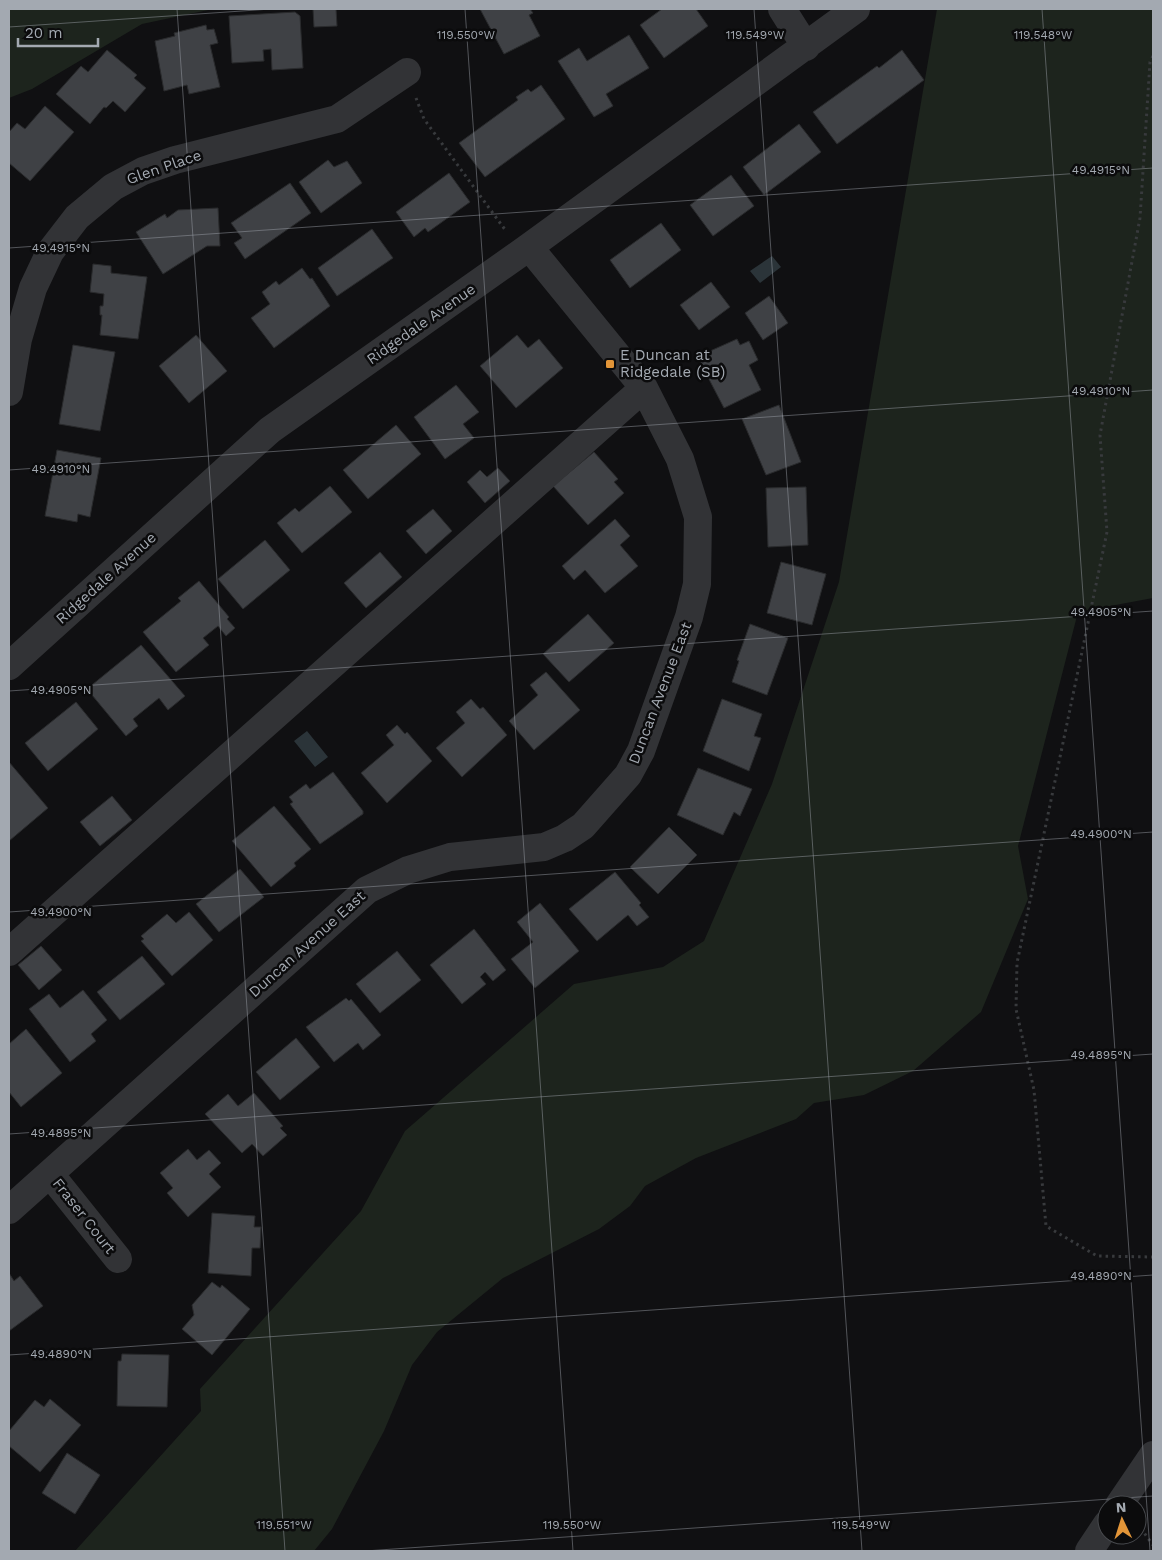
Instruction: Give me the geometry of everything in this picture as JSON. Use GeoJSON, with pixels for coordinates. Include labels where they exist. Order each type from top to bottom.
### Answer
{"type":"FeatureCollection","features":[{"type":"Feature","properties":{"kind":"street"},"geometry":{"type":"LineString","coordinates":[[782,9],[806,47]]}},
{"type":"Feature","properties":{"kind":"street","name":"Ridgedale Avenue"},"geometry":{"type":"LineString","coordinates":[[9,666],[270,430],[529,247],[856,9]]}},
{"type":"Feature","properties":{"kind":"street","name":"Glen Place"},"geometry":{"type":"LineString","coordinates":[[9,392],[23,322],[33,288],[50,252],[77,217],[113,187],[144,171],[175,160],[337,119],[407,72]]}},
{"type":"Feature","properties":{"kind":"street","name":"Duncan Avenue East"},"geometry":{"type":"LineString","coordinates":[[9,1210],[367,890],[408,870],[450,858],[544,846],[565,838],[583,826],[628,775],[645,742],[689,617],[697,584],[698,517],[680,458],[644,388],[529,247]]}},
{"type":"Feature","properties":{"kind":"street"},"geometry":{"type":"LineString","coordinates":[[9,952],[644,388]]}},
{"type":"Feature","properties":{"kind":"street","name":"Fraser Court"},"geometry":{"type":"LineString","coordinates":[[50,1174],[118,1259]]}},
{"type":"Feature","properties":{"kind":"street"},"geometry":{"type":"LineString","coordinates":[[1126,1495],[1153,1455]]}},
{"type":"Feature","properties":{"kind":"street"},"geometry":{"type":"LineString","coordinates":[[1089,1551],[1097,1539]]}},
{"type":"Feature","properties":{"kind":"path"},"geometry":{"type":"LineString","coordinates":[[1153,56],[1150,62],[1140,218],[1100,435],[1107,532],[1017,963],[1016,1009],[1034,1090],[1046,1226],[1097,1256],[1153,1257]]}},
{"type":"Feature","properties":{"kind":"path"},"geometry":{"type":"LineString","coordinates":[[407,72],[424,119],[504,230],[529,247]]}},
{"type":"Feature","properties":{"kind":"shaded area"},"geometry":{"type":"Polygon","coordinates":[[[9,9],[213,9],[142,24],[32,89],[9,98],[9,9]]]}},
{"type":"Feature","properties":{"kind":"shaded area"},"geometry":{"type":"Polygon","coordinates":[[[937,9],[1153,9],[1153,598],[1078,612],[1018,846],[1028,899],[981,1012],[913,1071],[864,1095],[814,1103],[796,1119],[696,1158],[645,1186],[630,1206],[599,1229],[503,1278],[437,1332],[412,1365],[384,1431],[332,1529],[314,1551],[75,1551],[201,1411],[200,1389],[361,1211],[405,1131],[574,984],[663,967],[704,941],[772,784],[839,582],[937,9]]]}},
{"type":"Feature","properties":{"kind":"shaded area"},"geometry":{"type":"Polygon","coordinates":[[[772,256],[781,267],[760,283],[750,271],[772,256]]]}},
{"type":"Feature","properties":{"kind":"shaded area"},"geometry":{"type":"Polygon","coordinates":[[[307,731],[328,757],[315,767],[294,741],[307,731]]]}},
{"type":"Feature","properties":{"kind":"building"},"geometry":{"type":"Polygon","coordinates":[[[313,9],[336,9],[337,26],[314,27],[313,9]]]}},
{"type":"Feature","properties":{"kind":"building"},"geometry":{"type":"Polygon","coordinates":[[[480,9],[530,9],[533,13],[529,15],[540,36],[504,54],[480,9]]]}},
{"type":"Feature","properties":{"kind":"building"},"geometry":{"type":"Polygon","coordinates":[[[662,9],[696,9],[708,26],[664,58],[640,25],[662,9]]]}},
{"type":"Feature","properties":{"kind":"building"},"geometry":{"type":"Polygon","coordinates":[[[295,12],[300,16],[303,68],[272,70],[271,49],[263,50],[264,61],[232,63],[229,16],[295,12]]]}},
{"type":"Feature","properties":{"kind":"building"},"geometry":{"type":"Polygon","coordinates":[[[206,25],[207,30],[214,29],[218,43],[210,45],[220,87],[189,94],[187,85],[164,91],[155,41],[175,36],[174,33],[206,25]]]}},
{"type":"Feature","properties":{"kind":"building"},"geometry":{"type":"Polygon","coordinates":[[[629,35],[649,68],[606,94],[613,106],[594,117],[558,61],[579,48],[587,61],[629,35]]]}},
{"type":"Feature","properties":{"kind":"building"},"geometry":{"type":"Polygon","coordinates":[[[107,50],[137,75],[134,78],[146,88],[125,112],[113,101],[106,108],[104,107],[90,124],[56,94],[81,66],[88,72],[107,50]]]}},
{"type":"Feature","properties":{"kind":"building"},"geometry":{"type":"Polygon","coordinates":[[[902,50],[924,80],[837,144],[813,112],[877,66],[879,68],[902,50]]]}},
{"type":"Feature","properties":{"kind":"building"},"geometry":{"type":"Polygon","coordinates":[[[541,85],[565,119],[485,177],[459,143],[518,100],[516,97],[528,89],[531,92],[541,85]]]}},
{"type":"Feature","properties":{"kind":"building"},"geometry":{"type":"Polygon","coordinates":[[[45,106],[74,132],[30,181],[9,163],[9,132],[17,123],[25,129],[45,106]]]}},
{"type":"Feature","properties":{"kind":"building"},"geometry":{"type":"Polygon","coordinates":[[[799,124],[821,152],[764,195],[743,167],[799,124]]]}},
{"type":"Feature","properties":{"kind":"building"},"geometry":{"type":"Polygon","coordinates":[[[328,160],[334,167],[347,161],[362,183],[321,213],[299,182],[328,160]]]}},
{"type":"Feature","properties":{"kind":"building"},"geometry":{"type":"Polygon","coordinates":[[[449,173],[470,202],[428,232],[425,228],[414,237],[396,212],[449,173]]]}},
{"type":"Feature","properties":{"kind":"building"},"geometry":{"type":"Polygon","coordinates":[[[731,175],[754,206],[713,236],[690,205],[731,175]]]}},
{"type":"Feature","properties":{"kind":"building"},"geometry":{"type":"Polygon","coordinates":[[[290,183],[311,213],[245,259],[234,243],[242,238],[231,223],[290,183]]]}},
{"type":"Feature","properties":{"kind":"building"},"geometry":{"type":"Polygon","coordinates":[[[218,208],[220,246],[207,246],[163,274],[136,232],[165,214],[167,218],[178,210],[218,208]]]}},
{"type":"Feature","properties":{"kind":"building"},"geometry":{"type":"Polygon","coordinates":[[[661,223],[681,250],[630,288],[610,260],[661,223]]]}},
{"type":"Feature","properties":{"kind":"building"},"geometry":{"type":"Polygon","coordinates":[[[372,229],[393,258],[337,296],[318,268],[372,229]]]}},
{"type":"Feature","properties":{"kind":"building"},"geometry":{"type":"Polygon","coordinates":[[[93,264],[111,266],[111,273],[147,277],[138,339],[100,335],[102,315],[100,315],[100,306],[103,306],[104,294],[90,292],[93,264]]]}},
{"type":"Feature","properties":{"kind":"building"},"geometry":{"type":"Polygon","coordinates":[[[302,268],[310,279],[312,278],[330,306],[274,348],[251,318],[270,304],[262,292],[276,281],[279,285],[302,268]]]}},
{"type":"Feature","properties":{"kind":"building"},"geometry":{"type":"Polygon","coordinates":[[[711,282],[730,307],[699,330],[680,305],[711,282]]]}},
{"type":"Feature","properties":{"kind":"building"},"geometry":{"type":"Polygon","coordinates":[[[769,296],[788,323],[763,340],[745,313],[769,296]]]}},
{"type":"Feature","properties":{"kind":"building"},"geometry":{"type":"Polygon","coordinates":[[[196,335],[227,371],[189,403],[159,366],[196,335]]]}},
{"type":"Feature","properties":{"kind":"building"},"geometry":{"type":"Polygon","coordinates":[[[517,335],[528,348],[539,339],[563,368],[516,408],[480,366],[517,335]]]}},
{"type":"Feature","properties":{"kind":"building"},"geometry":{"type":"Polygon","coordinates":[[[737,339],[740,345],[749,341],[758,360],[749,365],[761,390],[724,408],[699,360],[701,359],[699,356],[737,339]]]}},
{"type":"Feature","properties":{"kind":"building"},"geometry":{"type":"Polygon","coordinates":[[[73,345],[115,352],[100,431],[59,424],[73,345]]]}},
{"type":"Feature","properties":{"kind":"building"},"geometry":{"type":"Polygon","coordinates":[[[456,385],[479,412],[463,424],[474,438],[445,459],[414,417],[456,385]]]}},
{"type":"Feature","properties":{"kind":"building"},"geometry":{"type":"Polygon","coordinates":[[[779,405],[801,462],[766,475],[742,419],[779,405]]]}},
{"type":"Feature","properties":{"kind":"building"},"geometry":{"type":"Polygon","coordinates":[[[396,425],[421,454],[368,499],[343,470],[396,425]]]}},
{"type":"Feature","properties":{"kind":"building"},"geometry":{"type":"Polygon","coordinates":[[[57,450],[101,458],[90,517],[78,514],[77,522],[45,516],[57,450]]]}},
{"type":"Feature","properties":{"kind":"building"},"geometry":{"type":"Polygon","coordinates":[[[594,452],[618,479],[614,482],[624,493],[588,525],[553,486],[594,452]]]}},
{"type":"Feature","properties":{"kind":"building"},"geometry":{"type":"Polygon","coordinates":[[[498,468],[510,481],[485,503],[467,482],[480,470],[487,477],[498,468]]]}},
{"type":"Feature","properties":{"kind":"building"},"geometry":{"type":"Polygon","coordinates":[[[330,486],[352,512],[302,553],[277,523],[295,508],[299,512],[330,486]]]}},
{"type":"Feature","properties":{"kind":"building"},"geometry":{"type":"Polygon","coordinates":[[[806,487],[808,545],[768,547],[766,488],[806,487]]]}},
{"type":"Feature","properties":{"kind":"building"},"geometry":{"type":"Polygon","coordinates":[[[433,509],[452,531],[426,554],[406,531],[433,509]]]}},
{"type":"Feature","properties":{"kind":"building"},"geometry":{"type":"Polygon","coordinates":[[[615,519],[630,536],[620,545],[638,566],[605,593],[585,570],[574,580],[562,566],[615,519]]]}},
{"type":"Feature","properties":{"kind":"building"},"geometry":{"type":"Polygon","coordinates":[[[265,540],[290,570],[243,609],[218,579],[265,540]]]}},
{"type":"Feature","properties":{"kind":"building"},"geometry":{"type":"Polygon","coordinates":[[[380,552],[402,577],[366,608],[344,583],[380,552]]]}},
{"type":"Feature","properties":{"kind":"building"},"geometry":{"type":"Polygon","coordinates":[[[781,562],[826,574],[812,625],[767,613],[781,562]]]}},
{"type":"Feature","properties":{"kind":"building"},"geometry":{"type":"Polygon","coordinates":[[[199,581],[229,617],[227,619],[235,628],[226,636],[218,626],[203,638],[209,645],[176,672],[143,632],[181,601],[178,598],[199,581]]]}},
{"type":"Feature","properties":{"kind":"building"},"geometry":{"type":"Polygon","coordinates":[[[588,614],[614,643],[569,682],[543,654],[588,614]]]}},
{"type":"Feature","properties":{"kind":"building"},"geometry":{"type":"Polygon","coordinates":[[[750,624],[788,638],[767,695],[732,682],[739,661],[737,660],[750,624]]]}},
{"type":"Feature","properties":{"kind":"building"},"geometry":{"type":"Polygon","coordinates":[[[141,645],[185,696],[168,710],[159,698],[133,719],[138,726],[126,736],[87,689],[141,645]]]}},
{"type":"Feature","properties":{"kind":"building"},"geometry":{"type":"Polygon","coordinates":[[[546,672],[580,710],[534,750],[509,721],[538,695],[530,685],[546,672]]]}},
{"type":"Feature","properties":{"kind":"building"},"geometry":{"type":"Polygon","coordinates":[[[471,699],[480,709],[483,707],[507,735],[462,777],[436,748],[465,723],[456,712],[471,699]]]}},
{"type":"Feature","properties":{"kind":"building"},"geometry":{"type":"Polygon","coordinates":[[[722,699],[762,714],[754,736],[761,738],[749,771],[703,751],[722,699]]]}},
{"type":"Feature","properties":{"kind":"building"},"geometry":{"type":"Polygon","coordinates":[[[76,702],[98,729],[48,771],[25,743],[76,702]]]}},
{"type":"Feature","properties":{"kind":"building"},"geometry":{"type":"Polygon","coordinates":[[[397,725],[405,734],[407,732],[432,761],[387,803],[361,773],[394,745],[386,735],[397,725]]]}},
{"type":"Feature","properties":{"kind":"building"},"geometry":{"type":"Polygon","coordinates":[[[9,762],[48,808],[9,841],[9,762]]]}},
{"type":"Feature","properties":{"kind":"building"},"geometry":{"type":"Polygon","coordinates":[[[698,768],[752,789],[740,816],[734,812],[723,835],[677,815],[698,768]]]}},
{"type":"Feature","properties":{"kind":"building"},"geometry":{"type":"Polygon","coordinates":[[[333,772],[363,811],[363,814],[320,844],[290,804],[293,802],[289,797],[306,784],[310,789],[333,772]]]}},
{"type":"Feature","properties":{"kind":"building"},"geometry":{"type":"Polygon","coordinates":[[[112,796],[132,820],[100,846],[80,822],[112,796]]]}},
{"type":"Feature","properties":{"kind":"building"},"geometry":{"type":"Polygon","coordinates":[[[274,806],[311,849],[294,863],[296,866],[271,887],[232,841],[274,806]]]}},
{"type":"Feature","properties":{"kind":"building"},"geometry":{"type":"Polygon","coordinates":[[[669,827],[697,855],[658,894],[630,867],[669,827]]]}},
{"type":"Feature","properties":{"kind":"building"},"geometry":{"type":"Polygon","coordinates":[[[240,869],[264,897],[219,932],[196,904],[240,869]]]}},
{"type":"Feature","properties":{"kind":"building"},"geometry":{"type":"Polygon","coordinates":[[[615,872],[641,903],[639,905],[649,917],[637,926],[628,915],[597,941],[569,909],[615,872]]]}},
{"type":"Feature","properties":{"kind":"building"},"geometry":{"type":"Polygon","coordinates":[[[540,903],[579,951],[535,988],[511,959],[533,942],[517,922],[540,903]]]}},
{"type":"Feature","properties":{"kind":"building"},"geometry":{"type":"Polygon","coordinates":[[[189,912],[213,940],[172,976],[141,941],[144,939],[141,936],[167,914],[176,923],[189,912]]]}},
{"type":"Feature","properties":{"kind":"building"},"geometry":{"type":"Polygon","coordinates":[[[474,929],[506,970],[493,981],[485,972],[480,977],[486,984],[462,1004],[430,965],[474,929]]]}},
{"type":"Feature","properties":{"kind":"building"},"geometry":{"type":"Polygon","coordinates":[[[41,946],[62,970],[39,990],[18,965],[41,946]]]}},
{"type":"Feature","properties":{"kind":"building"},"geometry":{"type":"Polygon","coordinates":[[[397,951],[421,980],[380,1013],[356,984],[397,951]]]}},
{"type":"Feature","properties":{"kind":"building"},"geometry":{"type":"Polygon","coordinates":[[[142,956],[165,984],[120,1020],[97,992],[142,956]]]}},
{"type":"Feature","properties":{"kind":"building"},"geometry":{"type":"Polygon","coordinates":[[[83,990],[107,1020],[91,1034],[96,1041],[70,1062],[29,1009],[49,994],[60,1008],[83,990]]]}},
{"type":"Feature","properties":{"kind":"building"},"geometry":{"type":"Polygon","coordinates":[[[346,998],[349,1001],[351,999],[381,1035],[363,1050],[358,1043],[334,1062],[306,1027],[346,998]]]}},
{"type":"Feature","properties":{"kind":"building"},"geometry":{"type":"Polygon","coordinates":[[[26,1029],[62,1073],[21,1107],[9,1092],[9,1044],[26,1029]]]}},
{"type":"Feature","properties":{"kind":"building"},"geometry":{"type":"Polygon","coordinates":[[[296,1038],[320,1067],[280,1100],[256,1072],[296,1038]]]}},
{"type":"Feature","properties":{"kind":"building"},"geometry":{"type":"Polygon","coordinates":[[[254,1093],[283,1126],[280,1128],[287,1135],[263,1156],[252,1144],[242,1153],[205,1114],[228,1094],[238,1106],[254,1093]]]}},
{"type":"Feature","properties":{"kind":"building"},"geometry":{"type":"Polygon","coordinates":[[[188,1149],[197,1160],[209,1150],[221,1163],[209,1174],[221,1187],[188,1217],[167,1193],[173,1188],[160,1173],[188,1149]]]}},
{"type":"Feature","properties":{"kind":"building"},"geometry":{"type":"Polygon","coordinates":[[[212,1213],[255,1216],[254,1227],[261,1227],[260,1248],[252,1248],[251,1276],[208,1273],[212,1213]]]}},
{"type":"Feature","properties":{"kind":"building"},"geometry":{"type":"Polygon","coordinates":[[[9,1273],[14,1281],[20,1276],[43,1306],[9,1331],[9,1273]]]}},
{"type":"Feature","properties":{"kind":"building"},"geometry":{"type":"Polygon","coordinates":[[[212,1282],[220,1288],[222,1285],[250,1309],[212,1355],[182,1329],[194,1315],[192,1305],[212,1282]]]}},
{"type":"Feature","properties":{"kind":"building"},"geometry":{"type":"Polygon","coordinates":[[[122,1354],[169,1355],[167,1407],[117,1406],[118,1361],[121,1361],[122,1354]]]}},
{"type":"Feature","properties":{"kind":"building"},"geometry":{"type":"Polygon","coordinates":[[[50,1399],[81,1425],[40,1472],[9,1446],[9,1431],[35,1400],[44,1407],[50,1399]]]}},
{"type":"Feature","properties":{"kind":"building"},"geometry":{"type":"Polygon","coordinates":[[[67,1453],[100,1475],[75,1514],[42,1493],[67,1453]]]}},
{"type":"Feature","properties":{"kind":"place","name":"E Duncan at Ridgedale (SB)"},"geometry":{"type":"Point","coordinates":[610,364]}}]}
